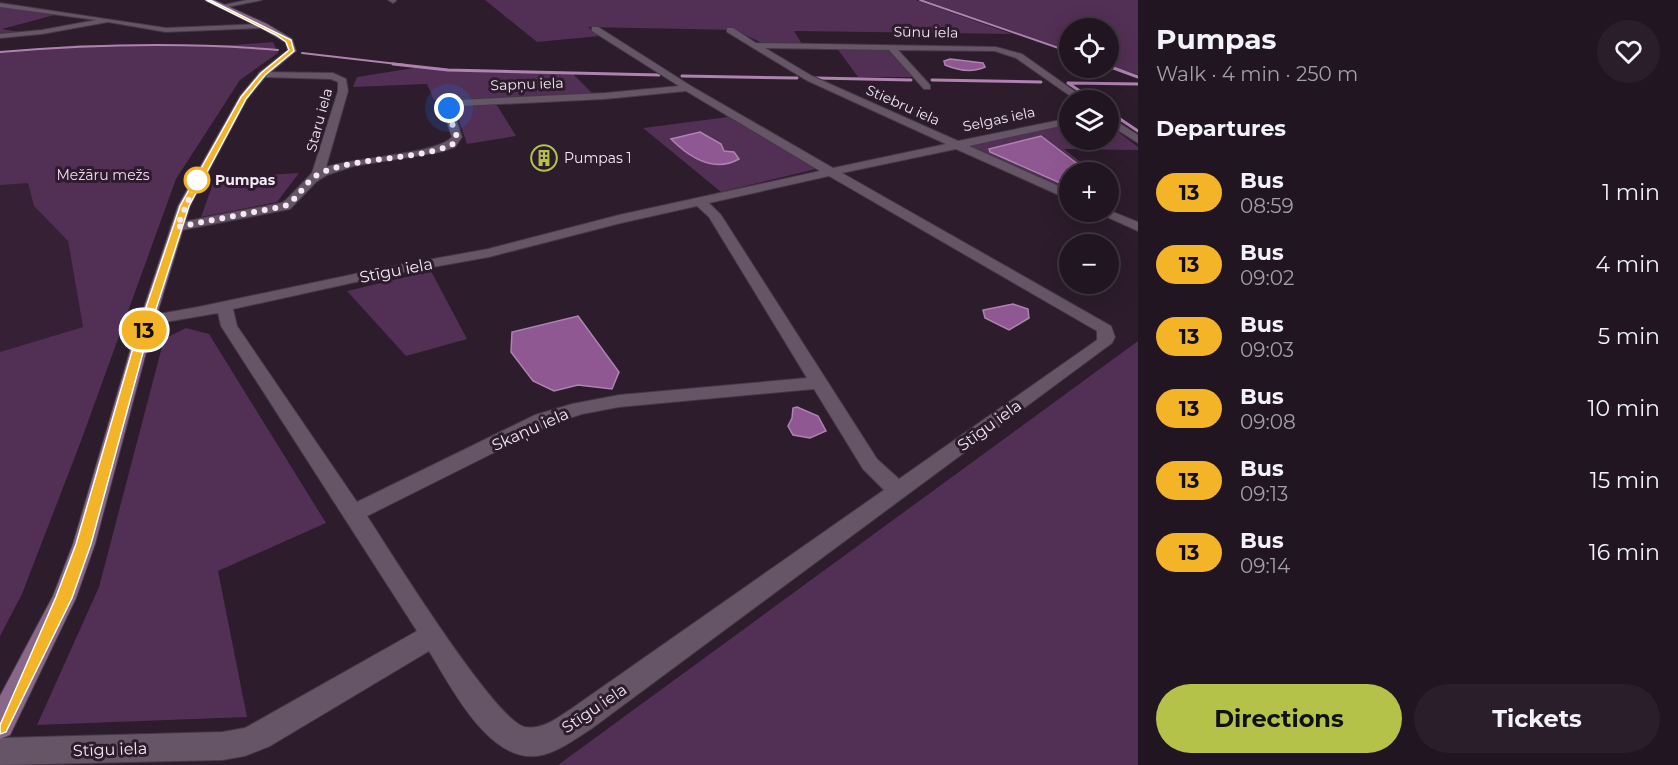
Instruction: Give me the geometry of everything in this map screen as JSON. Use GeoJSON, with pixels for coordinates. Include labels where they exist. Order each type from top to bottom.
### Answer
{"type":"FeatureCollection","features":[{"type":"Feature","properties":{"kind":"street"},"geometry":{"type":"LineString","coordinates":[[0,725],[64,598],[84,544],[148,320],[184,206],[243,98],[263,74],[292,51],[289,41],[264,26],[208,0]]}},
{"type":"Feature","properties":{"kind":"street"},"geometry":{"type":"LineString","coordinates":[[223,6],[258,0]]}},
{"type":"Feature","properties":{"kind":"street"},"geometry":{"type":"LineString","coordinates":[[0,5],[166,30],[264,26]]}},
{"type":"Feature","properties":{"kind":"street"},"geometry":{"type":"LineString","coordinates":[[0,36],[42,32],[108,20]]}},
{"type":"Feature","properties":{"kind":"street"},"geometry":{"type":"LineString","coordinates":[[595,29],[688,88],[831,172]]}},
{"type":"Feature","properties":{"kind":"street","name":"Stiebru iela"},"geometry":{"type":"LineString","coordinates":[[730,30],[809,78],[1059,191]]}},
{"type":"Feature","properties":{"kind":"street","name":"Sūnu iela"},"geometry":{"type":"LineString","coordinates":[[755,45],[985,48],[1012,53],[1067,90]]}},
{"type":"Feature","properties":{"kind":"street"},"geometry":{"type":"LineString","coordinates":[[890,46],[927,87]]}},
{"type":"Feature","properties":{"kind":"street","name":"Staru iela"},"geometry":{"type":"LineString","coordinates":[[263,74],[333,76],[343,81],[343,91],[318,174]]}},
{"type":"Feature","properties":{"kind":"street","name":"Sapņu iela"},"geometry":{"type":"LineString","coordinates":[[177,227],[285,206],[294,200],[310,179],[337,167],[434,151],[452,145],[457,137],[448,110],[454,104],[461,102],[605,96],[688,88]]}},
{"type":"Feature","properties":{"kind":"street","name":"Selgas iela"},"geometry":{"type":"LineString","coordinates":[[831,172],[1059,123]]}},
{"type":"Feature","properties":{"kind":"street"},"geometry":{"type":"LineString","coordinates":[[1119,126],[1138,140]]}},
{"type":"Feature","properties":{"kind":"street","name":"Stīgu iela"},"geometry":{"type":"LineString","coordinates":[[0,752],[222,746],[244,742],[260,736],[433,635],[492,723],[513,739],[536,742],[581,719],[1104,343],[1107,337],[1105,329],[831,172],[590,226],[489,253],[148,320]]}},
{"type":"Feature","properties":{"kind":"street"},"geometry":{"type":"LineString","coordinates":[[699,201],[714,214],[870,464],[898,491]]}},
{"type":"Feature","properties":{"kind":"street"},"geometry":{"type":"LineString","coordinates":[[1119,219],[1138,227]]}},
{"type":"Feature","properties":{"kind":"street"},"geometry":{"type":"LineString","coordinates":[[224,306],[229,326],[433,635]]}},
{"type":"Feature","properties":{"kind":"street","name":"Skaņu iela"},"geometry":{"type":"LineString","coordinates":[[353,513],[542,420],[579,408],[620,401],[819,383]]}},
{"type":"Feature","properties":{"kind":"shaded area"},"geometry":{"type":"Polygon","coordinates":[[[950,59],[983,63],[985,67],[970,70],[954,68],[945,65],[944,61],[950,59]]]}},
{"type":"Feature","properties":{"kind":"shaded area"},"geometry":{"type":"Polygon","coordinates":[[[700,132],[721,144],[724,151],[734,152],[739,159],[730,163],[711,164],[686,152],[671,139],[700,132]]]}},
{"type":"Feature","properties":{"kind":"shaded area"},"geometry":{"type":"Polygon","coordinates":[[[1041,136],[1075,162],[1059,162],[1059,183],[990,152],[989,149],[1041,136]]]}},
{"type":"Feature","properties":{"kind":"shaded area"},"geometry":{"type":"Polygon","coordinates":[[[28,182],[34,206],[68,241],[83,327],[0,352],[0,185],[28,182]]]}},
{"type":"Feature","properties":{"kind":"shaded area"},"geometry":{"type":"Polygon","coordinates":[[[1013,304],[1028,309],[1029,318],[1009,330],[985,318],[983,310],[1013,304]]]}},
{"type":"Feature","properties":{"kind":"shaded area"},"geometry":{"type":"Polygon","coordinates":[[[578,316],[619,372],[612,389],[578,385],[554,391],[533,381],[511,352],[512,332],[578,316]]]}},
{"type":"Feature","properties":{"kind":"shaded area"},"geometry":{"type":"Polygon","coordinates":[[[797,407],[818,416],[826,431],[810,438],[793,435],[788,426],[793,408],[797,407]]]}},
{"type":"Feature","properties":{"kind":"green space"},"geometry":{"type":"Polygon","coordinates":[[[485,0],[916,0],[1012,34],[794,31],[802,44],[762,43],[735,30],[588,27],[600,36],[537,42],[485,0]]]}},
{"type":"Feature","properties":{"kind":"green space"},"geometry":{"type":"Polygon","coordinates":[[[924,0],[1138,0],[1138,75],[1119,68],[1119,18],[1059,18],[1059,47],[924,0]]]}},
{"type":"Feature","properties":{"kind":"green space"},"geometry":{"type":"Polygon","coordinates":[[[0,6],[58,14],[2,29],[19,32],[0,34],[0,6]]]}},
{"type":"Feature","properties":{"kind":"green space","name":"Mežāru mežs"},"geometry":{"type":"Polygon","coordinates":[[[273,42],[278,53],[240,80],[176,179],[81,441],[22,594],[0,636],[0,352],[83,327],[68,241],[34,206],[28,183],[0,185],[0,52],[79,45],[232,45],[273,42]]]}},
{"type":"Feature","properties":{"kind":"green space"},"geometry":{"type":"Polygon","coordinates":[[[836,47],[886,48],[914,77],[858,77],[836,47]]]}},
{"type":"Feature","properties":{"kind":"green space"},"geometry":{"type":"Polygon","coordinates":[[[414,68],[572,73],[594,95],[434,100],[427,84],[353,87],[357,77],[414,68]]]}},
{"type":"Feature","properties":{"kind":"green space"},"geometry":{"type":"Polygon","coordinates":[[[495,102],[516,136],[467,144],[456,111],[469,104],[495,102]]]}},
{"type":"Feature","properties":{"kind":"green space"},"geometry":{"type":"Polygon","coordinates":[[[728,117],[816,169],[721,192],[643,128],[728,117]]]}},
{"type":"Feature","properties":{"kind":"green space"},"geometry":{"type":"Polygon","coordinates":[[[1059,125],[1059,150],[1041,136],[990,152],[1059,183],[1059,189],[966,147],[1059,125]]]}},
{"type":"Feature","properties":{"kind":"green space"},"geometry":{"type":"Polygon","coordinates":[[[1119,133],[1138,147],[1138,150],[1119,150],[1119,133]]]}},
{"type":"Feature","properties":{"kind":"green space"},"geometry":{"type":"Polygon","coordinates":[[[1059,150],[1065,150],[1080,162],[1075,162],[1059,150]]]}},
{"type":"Feature","properties":{"kind":"green space"},"geometry":{"type":"Polygon","coordinates":[[[299,173],[277,202],[201,217],[215,178],[299,173]]]}},
{"type":"Feature","properties":{"kind":"green space"},"geometry":{"type":"Polygon","coordinates":[[[431,271],[467,339],[406,356],[347,291],[431,271]]]}},
{"type":"Feature","properties":{"kind":"green space"},"geometry":{"type":"Polygon","coordinates":[[[186,328],[209,334],[326,523],[218,571],[247,717],[37,725],[99,587],[164,339],[186,328]]]}},
{"type":"Feature","properties":{"kind":"green space"},"geometry":{"type":"Polygon","coordinates":[[[1138,341],[1138,765],[558,765],[1138,341]]]}},
{"type":"Feature","properties":{"kind":"waterway"},"geometry":{"type":"LineString","coordinates":[[920,0],[1059,48]]}},
{"type":"Feature","properties":{"kind":"waterway"},"geometry":{"type":"LineString","coordinates":[[0,52],[139,45],[278,50]]}},
{"type":"Feature","properties":{"kind":"waterway"},"geometry":{"type":"LineString","coordinates":[[302,53],[406,65]]}},
{"type":"Feature","properties":{"kind":"waterway"},"geometry":{"type":"LineString","coordinates":[[393,64],[448,70],[659,75]]}},
{"type":"Feature","properties":{"kind":"waterway"},"geometry":{"type":"LineString","coordinates":[[1119,70],[1138,77]]}},
{"type":"Feature","properties":{"kind":"waterway"},"geometry":{"type":"LineString","coordinates":[[682,76],[797,78]]}},
{"type":"Feature","properties":{"kind":"waterway"},"geometry":{"type":"LineString","coordinates":[[816,78],[911,80]]}},
{"type":"Feature","properties":{"kind":"waterway"},"geometry":{"type":"LineString","coordinates":[[932,80],[1041,82]]}},
{"type":"Feature","properties":{"kind":"waterway"},"geometry":{"type":"LineString","coordinates":[[1078,90],[1068,83],[1138,84]]}},
{"type":"Feature","properties":{"kind":"waterway"},"geometry":{"type":"LineString","coordinates":[[1119,118],[1138,131]]}},
{"type":"Feature","properties":{"kind":"bus line","name":"13"},"geometry":{"type":"LineString","coordinates":[[0,725],[64,598],[84,544],[143,334],[184,206],[243,98],[263,74],[292,51],[289,41],[278,34],[208,0]]}},
{"type":"Feature","properties":{"kind":"place","name":"Pumpas 1"},"geometry":{"type":"Point","coordinates":[544,158]}},
{"type":"Feature","properties":{"kind":"place","name":"Pumpas"},"geometry":{"type":"Point","coordinates":[197,180]}},
{"type":"Feature","properties":{"kind":"route"},"geometry":{"type":"LineString","coordinates":[[197,180],[177,227],[285,206],[294,200],[310,179],[329,170],[434,151],[452,145],[456,142],[457,137],[449,115],[449,108]]}}]}
